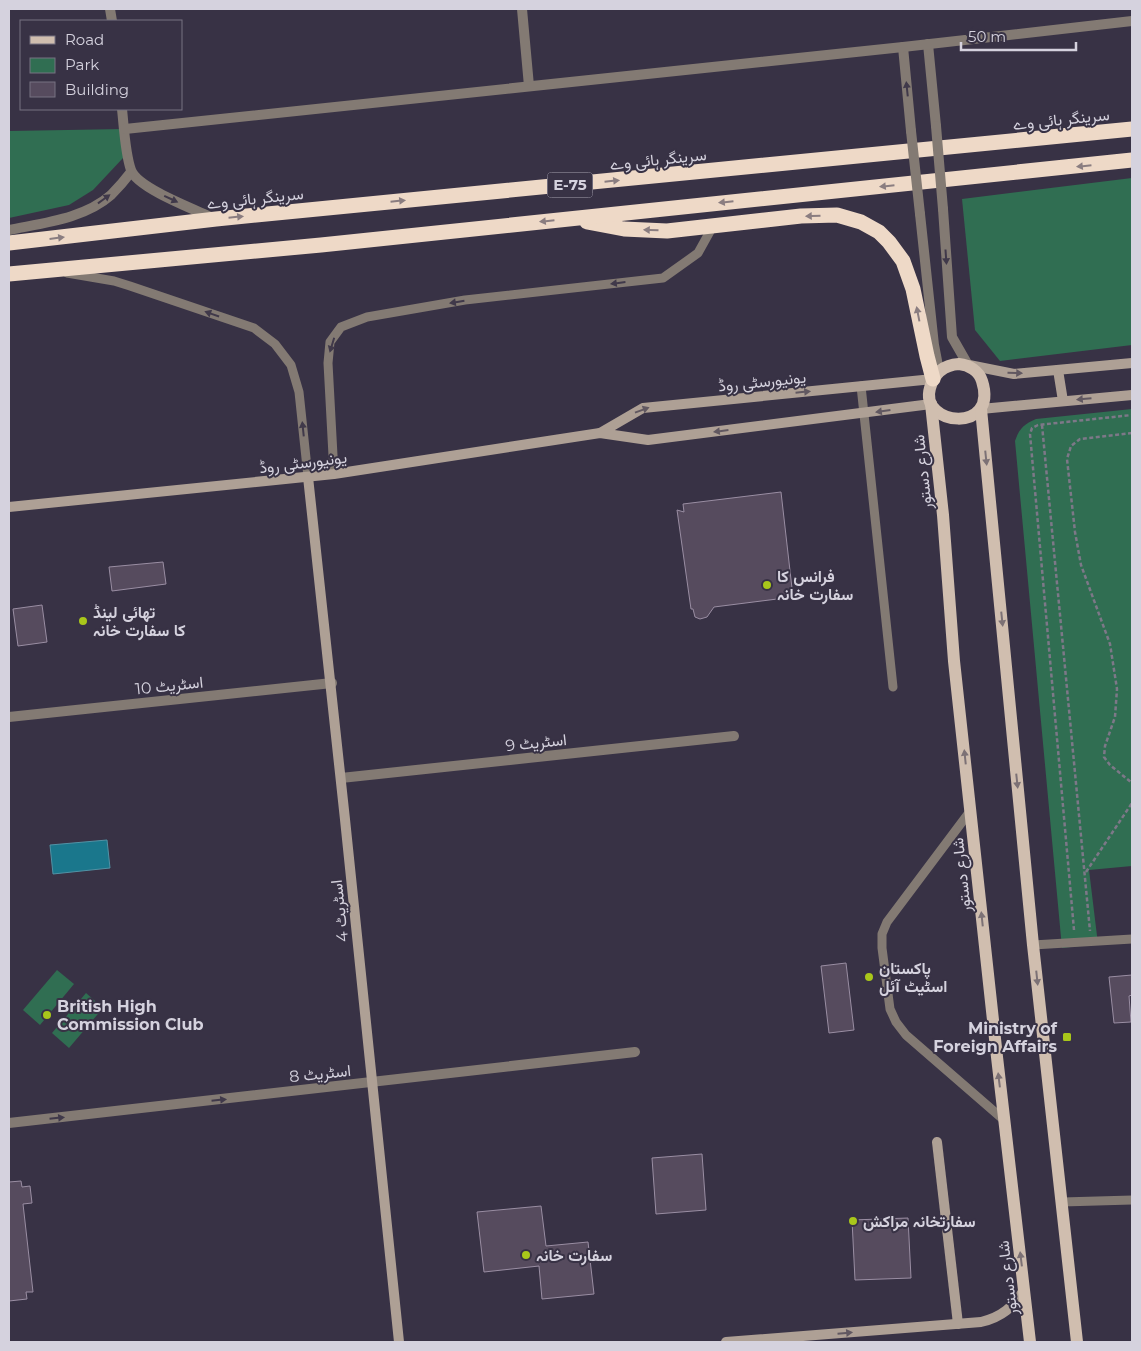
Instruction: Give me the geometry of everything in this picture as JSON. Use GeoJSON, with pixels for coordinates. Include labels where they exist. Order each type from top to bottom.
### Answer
{"type":"FeatureCollection","features":[{"type":"Feature","properties":{"kind":"highway","name":"سرینگر ہائی وے"},"geometry":{"type":"LineString","coordinates":[[9,243],[216,219],[1132,129]]}},
{"type":"Feature","properties":{"kind":"highway","name":"E-75"},"geometry":{"type":"LineString","coordinates":[[9,274],[321,245],[1132,160]]}},
{"type":"Feature","properties":{"kind":"highway"},"geometry":{"type":"LineString","coordinates":[[569,219],[624,229],[667,231],[801,216],[837,215],[860,222],[879,232],[903,261],[913,290],[927,356],[936,375]]}},
{"type":"Feature","properties":{"kind":"main road"},"geometry":{"type":"LineString","coordinates":[[981,409],[972,417],[959,419],[950,419],[937,412],[931,404],[929,390],[936,375],[949,365],[968,365],[981,378],[984,398],[981,409],[1033,945],[1077,1342]]}},
{"type":"Feature","properties":{"kind":"main road","name":"شارع دستور"},"geometry":{"type":"LineString","coordinates":[[931,404],[943,515],[954,661],[1030,1342]]}},
{"type":"Feature","properties":{"kind":"street"},"geometry":{"type":"LineString","coordinates":[[522,9],[529,86]]}},
{"type":"Feature","properties":{"kind":"street"},"geometry":{"type":"LineString","coordinates":[[124,129],[1132,21]]}},
{"type":"Feature","properties":{"kind":"street"},"geometry":{"type":"LineString","coordinates":[[928,44],[943,208],[952,337],[968,365],[1014,374],[1132,363]]}},
{"type":"Feature","properties":{"kind":"street"},"geometry":{"type":"LineString","coordinates":[[903,47],[936,375]]}},
{"type":"Feature","properties":{"kind":"street"},"geometry":{"type":"LineString","coordinates":[[122,110],[131,172],[152,190],[216,219]]}},
{"type":"Feature","properties":{"kind":"street"},"geometry":{"type":"LineString","coordinates":[[9,230],[75,215],[94,206],[110,196],[131,172]]}},
{"type":"Feature","properties":{"kind":"street"},"geometry":{"type":"LineString","coordinates":[[1058,370],[1063,401]]}},
{"type":"Feature","properties":{"kind":"street","name":"یونیورسٹی روڈ"},"geometry":{"type":"LineString","coordinates":[[600,433],[643,408],[861,386],[936,375]]}},
{"type":"Feature","properties":{"kind":"street"},"geometry":{"type":"LineString","coordinates":[[981,409],[1132,395]]}},
{"type":"Feature","properties":{"kind":"street","name":"یونیورسٹی روڈ"},"geometry":{"type":"LineString","coordinates":[[9,507],[334,474],[600,433],[648,440],[931,404]]}},
{"type":"Feature","properties":{"kind":"street","name":"اسٹریٹ 4"},"geometry":{"type":"LineString","coordinates":[[308,477],[332,683],[371,1082],[399,1342]]}},
{"type":"Feature","properties":{"kind":"street","name":"اسٹریٹ 10"},"geometry":{"type":"LineString","coordinates":[[9,716],[332,683]]}},
{"type":"Feature","properties":{"kind":"street","name":"اسٹریٹ 9"},"geometry":{"type":"LineString","coordinates":[[341,778],[734,736]]}},
{"type":"Feature","properties":{"kind":"street","name":"اسٹریٹ 8"},"geometry":{"type":"LineString","coordinates":[[9,1123],[636,1052]]}},
{"type":"Feature","properties":{"kind":"street"},"geometry":{"type":"LineString","coordinates":[[937,1142],[958,1324]]}},
{"type":"Feature","properties":{"kind":"street"},"geometry":{"type":"LineString","coordinates":[[726,1342],[981,1322],[1009,1310],[1024,1290]]}},
{"type":"Feature","properties":{"kind":"lane"},"geometry":{"type":"LineString","coordinates":[[334,474],[328,363],[330,342],[341,327],[367,317],[465,300],[663,278],[698,253],[712,226]]}},
{"type":"Feature","properties":{"kind":"lane"},"geometry":{"type":"LineString","coordinates":[[48,270],[114,281],[130,286],[254,328],[275,344],[291,365],[299,392],[308,477]]}},
{"type":"Feature","properties":{"kind":"lane"},"geometry":{"type":"LineString","coordinates":[[861,386],[893,687]]}},
{"type":"Feature","properties":{"kind":"lane"},"geometry":{"type":"LineString","coordinates":[[971,810],[887,922],[882,934],[882,948],[890,1009],[896,1022],[906,1034],[1004,1120]]}},
{"type":"Feature","properties":{"kind":"lane"},"geometry":{"type":"LineString","coordinates":[[1033,945],[1132,939]]}},
{"type":"Feature","properties":{"kind":"lane"},"geometry":{"type":"LineString","coordinates":[[1062,1202],[1132,1200]]}},
{"type":"Feature","properties":{"kind":"path"},"geometry":{"type":"LineString","coordinates":[[1075,942],[1030,434],[1032,428],[1042,425],[1132,415]]}},
{"type":"Feature","properties":{"kind":"path"},"geometry":{"type":"LineString","coordinates":[[1042,425],[1091,942]]}},
{"type":"Feature","properties":{"kind":"path"},"geometry":{"type":"LineString","coordinates":[[1132,433],[1080,439],[1070,446],[1067,458],[1075,532],[1081,565],[1110,644],[1118,690],[1115,717],[1105,746],[1104,757],[1110,765],[1132,783]]}},
{"type":"Feature","properties":{"kind":"path"},"geometry":{"type":"LineString","coordinates":[[1085,874],[1132,803]]}},
{"type":"Feature","properties":{"kind":"green space"},"geometry":{"type":"Polygon","coordinates":[[[125,129],[123,158],[93,190],[69,205],[9,218],[9,131],[125,129]]]}},
{"type":"Feature","properties":{"kind":"green space"},"geometry":{"type":"Polygon","coordinates":[[[1132,178],[1132,345],[1000,361],[975,330],[962,199],[1132,178]]]}},
{"type":"Feature","properties":{"kind":"green space"},"geometry":{"type":"Polygon","coordinates":[[[1132,409],[1132,866],[1089,870],[1098,944],[1062,948],[1015,441],[1023,427],[1036,419],[1132,409]]]}},
{"type":"Feature","properties":{"kind":"green space"},"geometry":{"type":"Polygon","coordinates":[[[57,970],[74,984],[40,1025],[23,1010],[57,970]]]}},
{"type":"Feature","properties":{"kind":"green space"},"geometry":{"type":"Polygon","coordinates":[[[86,993],[103,1008],[69,1048],[52,1033],[86,993]]]}},
{"type":"Feature","properties":{"kind":"water"},"geometry":{"type":"Polygon","coordinates":[[[107,840],[110,868],[53,874],[50,845],[107,840]]]}},
{"type":"Feature","properties":{"kind":"building"},"geometry":{"type":"Polygon","coordinates":[[[781,492],[793,597],[714,607],[707,617],[700,619],[695,617],[693,609],[691,609],[677,510],[684,512],[683,504],[781,492]]]}},
{"type":"Feature","properties":{"kind":"building"},"geometry":{"type":"Polygon","coordinates":[[[163,562],[166,584],[112,591],[109,567],[163,562]]]}},
{"type":"Feature","properties":{"kind":"building"},"geometry":{"type":"Polygon","coordinates":[[[42,605],[47,642],[18,646],[13,609],[42,605]]]}},
{"type":"Feature","properties":{"kind":"building"},"geometry":{"type":"Polygon","coordinates":[[[846,963],[854,1030],[829,1033],[821,966],[846,963]]]}},
{"type":"Feature","properties":{"kind":"building"},"geometry":{"type":"Polygon","coordinates":[[[1132,975],[1132,995],[1129,996],[1131,1022],[1114,1023],[1109,977],[1132,975]]]}},
{"type":"Feature","properties":{"kind":"building"},"geometry":{"type":"Polygon","coordinates":[[[702,1154],[706,1210],[656,1214],[652,1158],[702,1154]]]}},
{"type":"Feature","properties":{"kind":"building"},"geometry":{"type":"Polygon","coordinates":[[[21,1181],[22,1187],[30,1186],[32,1203],[23,1204],[33,1292],[26,1292],[27,1299],[9,1301],[9,1182],[21,1181]]]}},
{"type":"Feature","properties":{"kind":"building"},"geometry":{"type":"Polygon","coordinates":[[[541,1206],[546,1246],[588,1242],[594,1294],[542,1299],[539,1266],[484,1272],[477,1212],[541,1206]]]}},
{"type":"Feature","properties":{"kind":"building"},"geometry":{"type":"Polygon","coordinates":[[[908,1218],[911,1278],[855,1280],[852,1220],[908,1218]]]}},
{"type":"Feature","properties":{"kind":"place","name":"فرانس کا سفارت خانہ"},"geometry":{"type":"Point","coordinates":[767,585]}},
{"type":"Feature","properties":{"kind":"place","name":"تھائی لینڈ کا سفارت خانہ"},"geometry":{"type":"Point","coordinates":[83,621]}},
{"type":"Feature","properties":{"kind":"place","name":"پاکستان اسٹیٹ آئل"},"geometry":{"type":"Point","coordinates":[869,977]}},
{"type":"Feature","properties":{"kind":"place","name":"British High Commission Club"},"geometry":{"type":"Point","coordinates":[47,1015]}},
{"type":"Feature","properties":{"kind":"place","name":"Ministry of Foreign Affairs"},"geometry":{"type":"Point","coordinates":[1067,1037]}},
{"type":"Feature","properties":{"kind":"place","name":"سفارتخانہ مراکش"},"geometry":{"type":"Point","coordinates":[853,1221]}},
{"type":"Feature","properties":{"kind":"place","name":"سفارت خانہ"},"geometry":{"type":"Point","coordinates":[526,1255]}}]}
